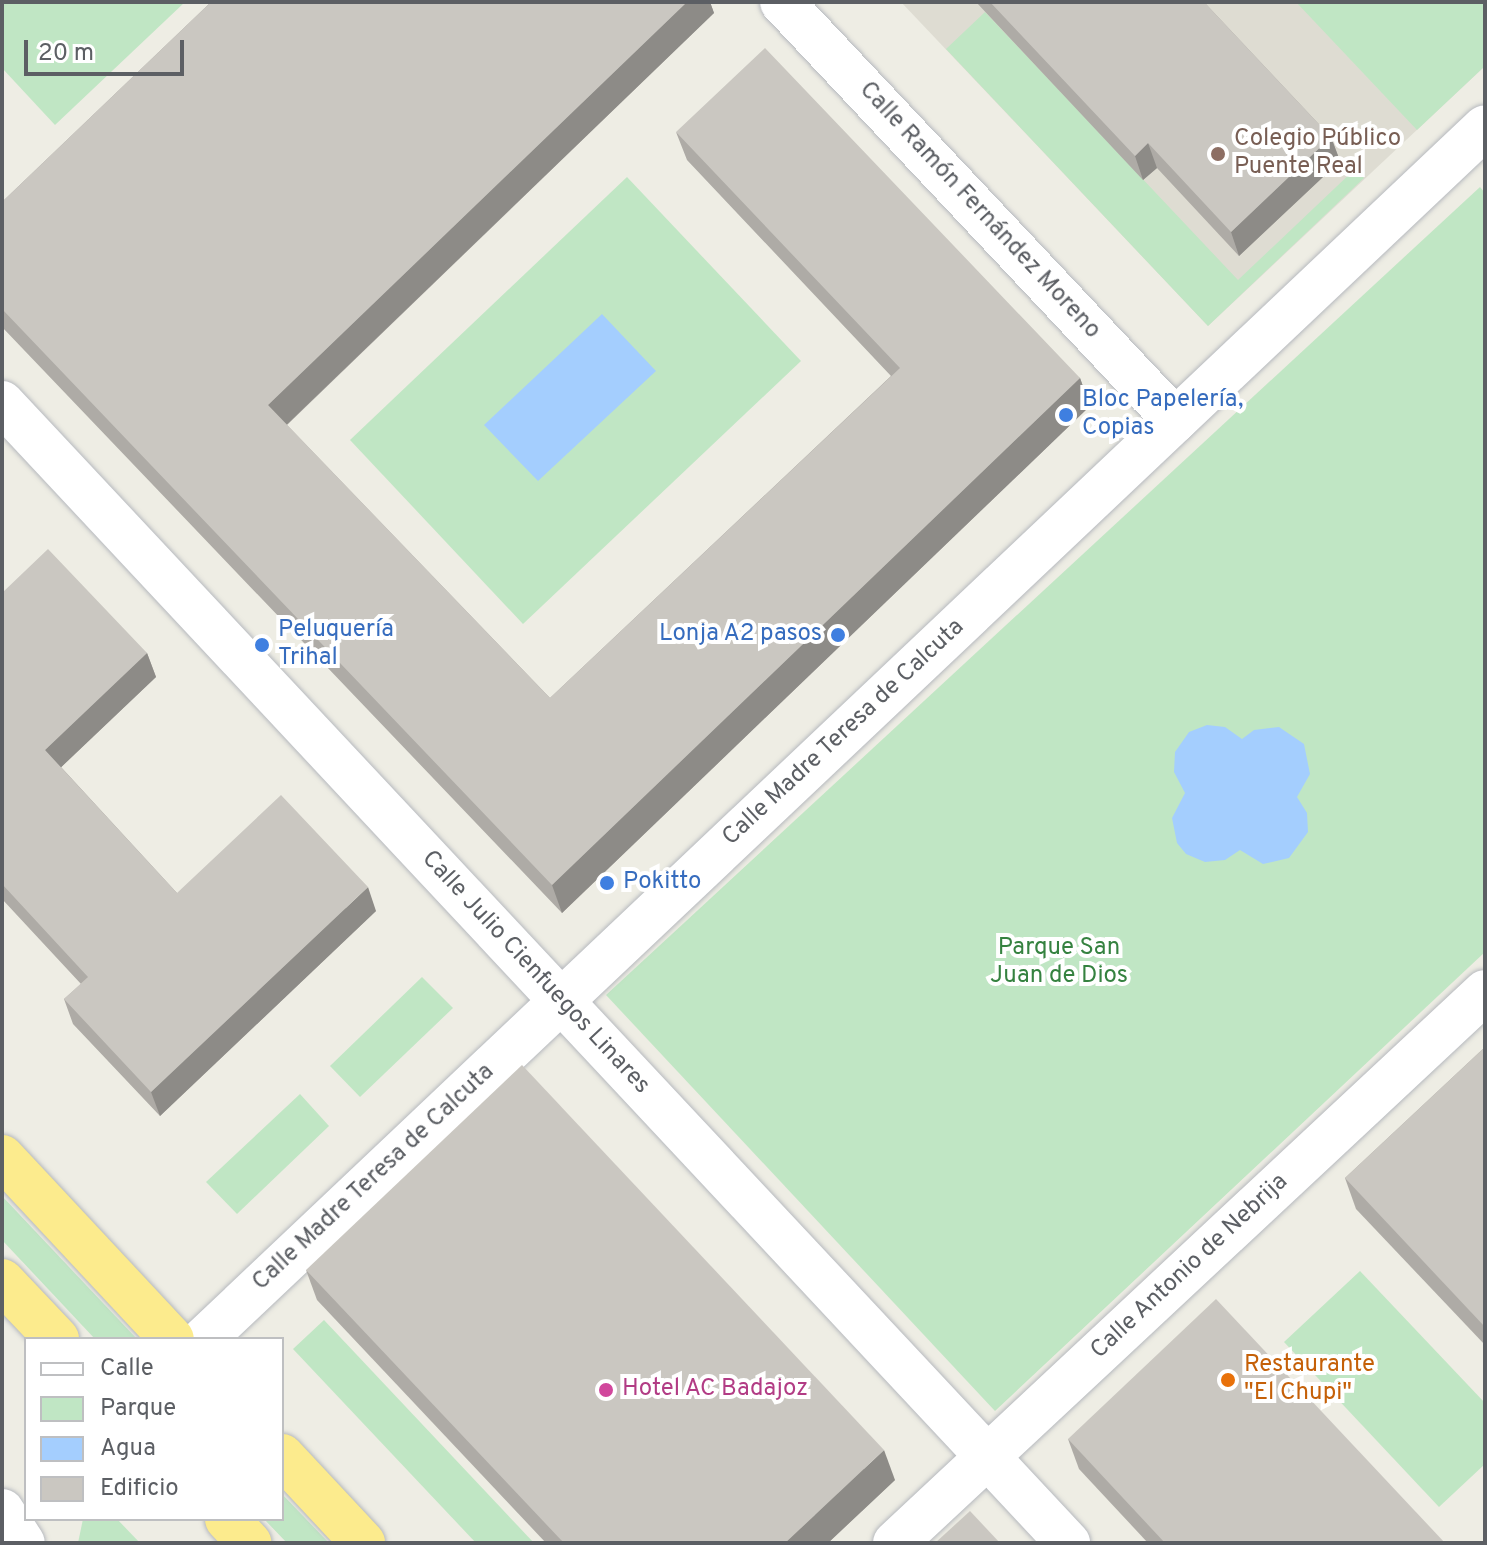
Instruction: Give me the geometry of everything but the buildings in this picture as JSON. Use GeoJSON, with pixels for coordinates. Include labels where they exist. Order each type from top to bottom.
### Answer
{"type":"FeatureCollection","features":[{"type":"Feature","properties":{"kind":"highway"},"geometry":{"type":"LineString","coordinates":[[2,1157],[170,1337]]}},
{"type":"Feature","properties":{"kind":"highway"},"geometry":{"type":"LineString","coordinates":[[2,1281],[55,1337]]}},
{"type":"Feature","properties":{"kind":"highway"},"geometry":{"type":"LineString","coordinates":[[284,1458],[363,1543]]}},
{"type":"Feature","properties":{"kind":"highway"},"geometry":{"type":"LineString","coordinates":[[229,1521],[249,1543]]}},
{"type":"Feature","properties":{"kind":"street","name":"Calle Ramón Fernández Moreno"},"geometry":{"type":"LineString","coordinates":[[782,2],[1175,420]]}},
{"type":"Feature","properties":{"kind":"street","name":"Calle Madre Teresa de Calcuta"},"geometry":{"type":"LineString","coordinates":[[206,1337],[1175,420],[1483,133]]}},
{"type":"Feature","properties":{"kind":"street","name":"Calle Julio Cienfuegos Linares"},"geometry":{"type":"LineString","coordinates":[[2,403],[1068,1543]]}},
{"type":"Feature","properties":{"kind":"street","name":"Calle Antonio de Nebrija"},"geometry":{"type":"LineString","coordinates":[[895,1543],[1485,992]]}},
{"type":"Feature","properties":{"kind":"street"},"geometry":{"type":"LineString","coordinates":[[2,1511],[23,1543]]}},
{"type":"Feature","properties":{"kind":"shaded area","name":"Colegio Público Puente Real"},"geometry":{"type":"Polygon","coordinates":[[[901,2],[1485,2],[1485,66],[1208,326],[901,2]]]}},
{"type":"Feature","properties":{"kind":"green space"},"geometry":{"type":"Polygon","coordinates":[[[2,2],[185,2],[55,125],[2,68],[2,2]]]}},
{"type":"Feature","properties":{"kind":"green space"},"geometry":{"type":"Polygon","coordinates":[[[1296,2],[1485,2],[1485,66],[1417,130],[1296,2]]]}},
{"type":"Feature","properties":{"kind":"green space"},"geometry":{"type":"Polygon","coordinates":[[[985,12],[1238,280],[1355,169],[1364,178],[1208,326],[946,49],[985,12]]]}},
{"type":"Feature","properties":{"kind":"green space"},"geometry":{"type":"Polygon","coordinates":[[[627,177],[801,361],[523,624],[350,440],[627,177]]]}},
{"type":"Feature","properties":{"kind":"green space","name":"Parque San Juan de Dios"},"geometry":{"type":"Polygon","coordinates":[[[1480,187],[1485,193],[1485,952],[995,1411],[606,995],[1480,187]]]}},
{"type":"Feature","properties":{"kind":"green space"},"geometry":{"type":"Polygon","coordinates":[[[422,977],[453,1008],[360,1097],[330,1066],[422,977]]]}},
{"type":"Feature","properties":{"kind":"green space"},"geometry":{"type":"Polygon","coordinates":[[[300,1094],[329,1126],[237,1214],[206,1182],[300,1094]]]}},
{"type":"Feature","properties":{"kind":"green space"},"geometry":{"type":"Polygon","coordinates":[[[2,1196],[135,1337],[93,1337],[2,1240],[2,1196]]]}},
{"type":"Feature","properties":{"kind":"green space"},"geometry":{"type":"Polygon","coordinates":[[[1360,1271],[1485,1403],[1485,1464],[1439,1507],[1284,1342],[1360,1271]]]}},
{"type":"Feature","properties":{"kind":"green space"},"geometry":{"type":"Polygon","coordinates":[[[324,1320],[534,1543],[476,1543],[293,1349],[324,1320]]]}},
{"type":"Feature","properties":{"kind":"green space"},"geometry":{"type":"Polygon","coordinates":[[[284,1496],[329,1543],[287,1543],[266,1521],[284,1521],[284,1496]]]}},
{"type":"Feature","properties":{"kind":"green space"},"geometry":{"type":"Polygon","coordinates":[[[83,1521],[119,1521],[140,1543],[78,1543],[83,1521]]]}},
{"type":"Feature","properties":{"kind":"water"},"geometry":{"type":"Polygon","coordinates":[[[602,314],[656,371],[538,481],[484,425],[602,314]]]}},
{"type":"Feature","properties":{"kind":"water"},"geometry":{"type":"Polygon","coordinates":[[[1207,725],[1225,727],[1242,739],[1254,730],[1279,727],[1304,744],[1310,774],[1297,797],[1307,813],[1308,832],[1289,858],[1263,864],[1240,850],[1225,860],[1205,862],[1186,854],[1177,843],[1172,818],[1185,793],[1174,772],[1175,752],[1189,732],[1207,725]]]}},
{"type":"Feature","properties":{"kind":"place","name":"Colegio Público Puente Real"},"geometry":{"type":"Point","coordinates":[1218,154]}},
{"type":"Feature","properties":{"kind":"place","name":"Bloc Papelería, Copias"},"geometry":{"type":"Point","coordinates":[1066,415]}},
{"type":"Feature","properties":{"kind":"place","name":"Lonja A2 pasos"},"geometry":{"type":"Point","coordinates":[838,635]}},
{"type":"Feature","properties":{"kind":"place","name":"Peluquería Trihal"},"geometry":{"type":"Point","coordinates":[262,645]}},
{"type":"Feature","properties":{"kind":"place","name":"Pokitto"},"geometry":{"type":"Point","coordinates":[607,883]}},
{"type":"Feature","properties":{"kind":"place","name":"Restaurante \"El Chupi\""},"geometry":{"type":"Point","coordinates":[1228,1380]}},
{"type":"Feature","properties":{"kind":"place","name":"Hotel AC Badajoz"},"geometry":{"type":"Point","coordinates":[606,1390]}}]}
